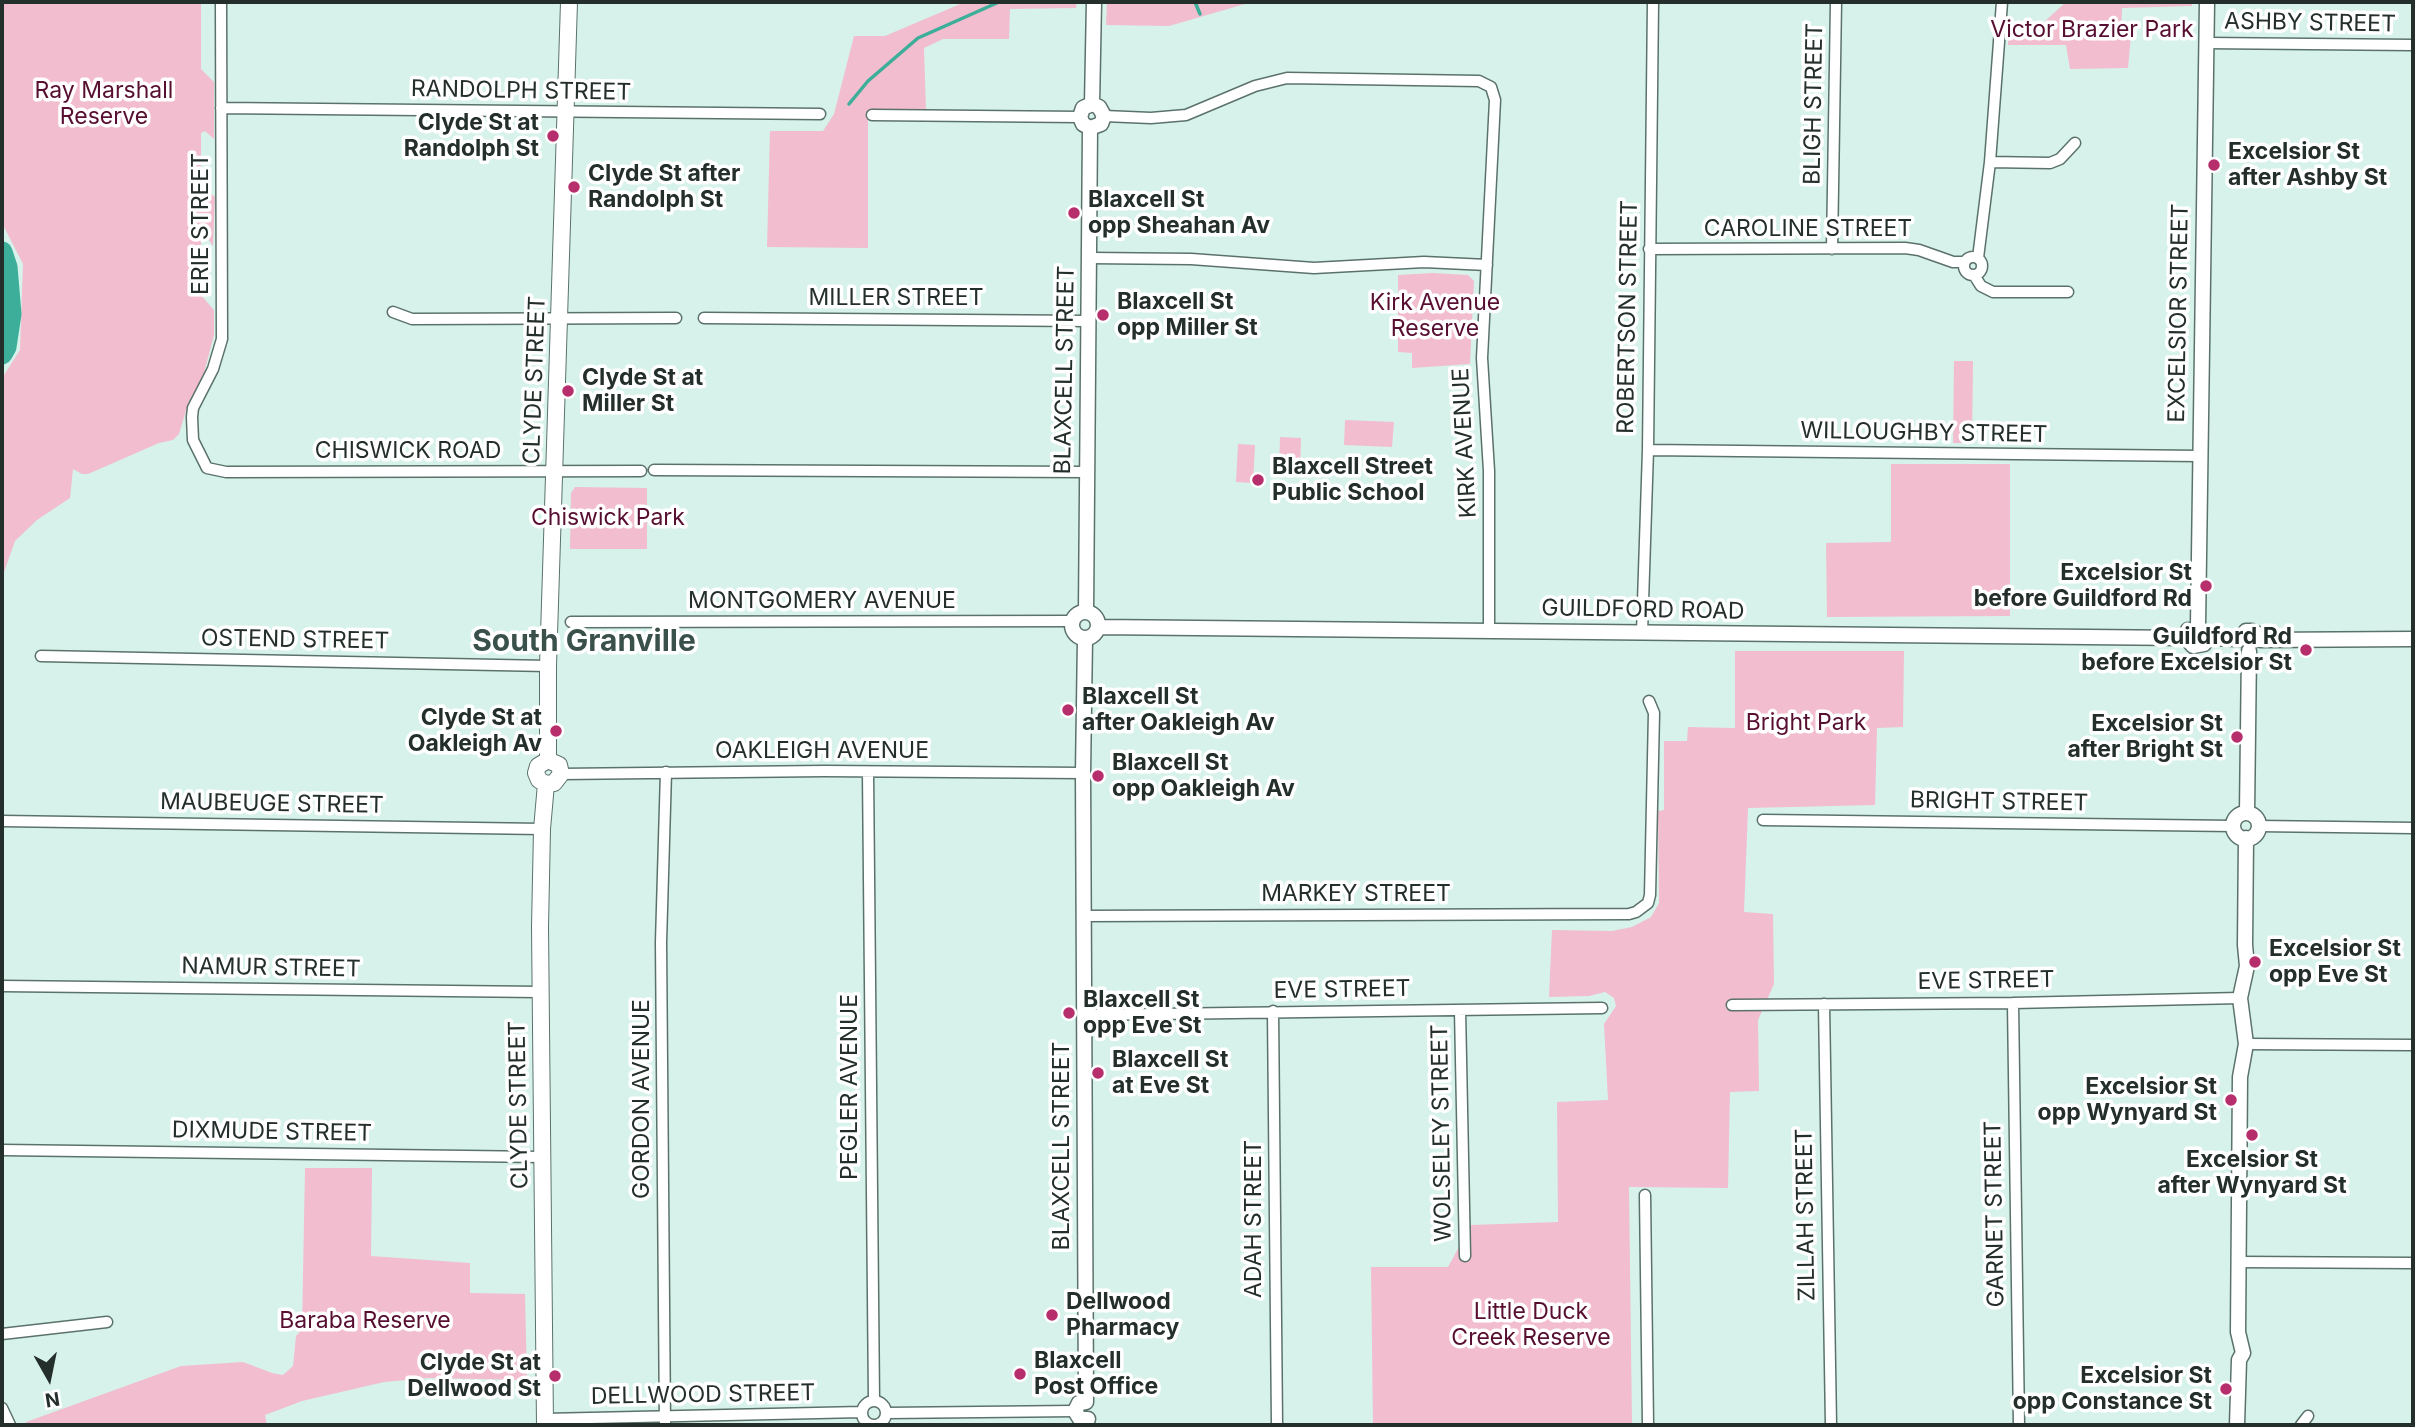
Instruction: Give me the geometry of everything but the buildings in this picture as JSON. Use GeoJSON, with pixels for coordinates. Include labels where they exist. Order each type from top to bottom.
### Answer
{"type":"FeatureCollection","features":[{"type":"Feature","properties":{"kind":"main road","name":"CLYDE STREET"},"geometry":{"type":"LineString","coordinates":[[548,760],[548,666],[569,2]]}},
{"type":"Feature","properties":{"kind":"main road"},"geometry":{"type":"LineString","coordinates":[[548,760],[559,765],[561,774],[557,781],[546,784],[539,780],[536,773],[540,763],[548,760]]}},
{"type":"Feature","properties":{"kind":"main road","name":"CLYDE STREET"},"geometry":{"type":"LineString","coordinates":[[545,1422],[540,992],[542,829],[546,784]]}},
{"type":"Feature","properties":{"kind":"street","name":"ERIE STREET"},"geometry":{"type":"LineString","coordinates":[[192,440],[193,408],[214,369],[222,340],[221,2]]}},
{"type":"Feature","properties":{"kind":"street"},"geometry":{"type":"LineString","coordinates":[[1092,104],[1094,2]]}},
{"type":"Feature","properties":{"kind":"street","name":"ROBERTSON STREET"},"geometry":{"type":"LineString","coordinates":[[1643,632],[1648,450],[1653,2]]}},
{"type":"Feature","properties":{"kind":"street","name":"BLIGH STREET"},"geometry":{"type":"LineString","coordinates":[[1832,249],[1836,2]]}},
{"type":"Feature","properties":{"kind":"street"},"geometry":{"type":"LineString","coordinates":[[1974,275],[1981,269],[1982,263],[1979,258],[1990,162],[2002,2]]}},
{"type":"Feature","properties":{"kind":"street","name":"EXCELSIOR STREET"},"geometry":{"type":"LineString","coordinates":[[2198,625],[2207,2]]}},
{"type":"Feature","properties":{"kind":"street","name":"ASHBY STREET"},"geometry":{"type":"LineString","coordinates":[[2206,43],[2413,45]]}},
{"type":"Feature","properties":{"kind":"street","name":"KIRK AVENUE"},"geometry":{"type":"LineString","coordinates":[[1104,116],[1151,118],[1186,115],[1255,86],[1287,78],[1479,81],[1491,87],[1495,100],[1482,358],[1490,506],[1489,630]]}},
{"type":"Feature","properties":{"kind":"street"},"geometry":{"type":"LineString","coordinates":[[872,115],[1101,124],[1104,116],[1099,107],[1092,104],[1083,108],[1085,122]]}},
{"type":"Feature","properties":{"kind":"street","name":"RANDOLPH STREET"},"geometry":{"type":"LineString","coordinates":[[221,108],[820,114]]}},
{"type":"Feature","properties":{"kind":"street","name":"BLAXCELL STREET"},"geometry":{"type":"LineString","coordinates":[[1085,122],[1089,258],[1086,612]]}},
{"type":"Feature","properties":{"kind":"street"},"geometry":{"type":"LineString","coordinates":[[1990,162],[2050,163],[2060,159],[2075,143]]}},
{"type":"Feature","properties":{"kind":"street","name":"CAROLINE STREET"},"geometry":{"type":"LineString","coordinates":[[1649,249],[1912,249],[1953,262],[1964,262]]}},
{"type":"Feature","properties":{"kind":"street"},"geometry":{"type":"LineString","coordinates":[[1979,258],[1970,256],[1964,262],[1965,270],[1974,275],[1981,286],[1993,292],[2067,292]]}},
{"type":"Feature","properties":{"kind":"street"},"geometry":{"type":"LineString","coordinates":[[1089,258],[1191,259],[1314,268],[1424,262],[1487,265]]}},
{"type":"Feature","properties":{"kind":"street"},"geometry":{"type":"LineString","coordinates":[[393,312],[412,319],[676,318]]}},
{"type":"Feature","properties":{"kind":"street","name":"MILLER STREET"},"geometry":{"type":"LineString","coordinates":[[704,318],[1088,321]]}},
{"type":"Feature","properties":{"kind":"street","name":"CHISWICK ROAD"},"geometry":{"type":"LineString","coordinates":[[192,440],[208,468],[226,472],[641,471]]}},
{"type":"Feature","properties":{"kind":"street","name":"WILLOUGHBY STREET"},"geometry":{"type":"LineString","coordinates":[[1648,450],[2200,456]]}},
{"type":"Feature","properties":{"kind":"street"},"geometry":{"type":"LineString","coordinates":[[654,470],[1086,471]]}},
{"type":"Feature","properties":{"kind":"street"},"geometry":{"type":"LineString","coordinates":[[1086,612],[1094,615],[1098,627],[1093,636],[1085,638],[1076,634],[1073,621],[1077,615],[1086,612]]}},
{"type":"Feature","properties":{"kind":"street","name":"MONTGOMERY AVENUE"},"geometry":{"type":"LineString","coordinates":[[571,622],[1073,621]]}},
{"type":"Feature","properties":{"kind":"street"},"geometry":{"type":"LineString","coordinates":[[2198,625],[2204,628],[2207,638],[2204,645],[2197,647],[2190,644],[2186,638],[2189,629],[2198,625]]}},
{"type":"Feature","properties":{"kind":"street","name":"GUILDFORD ROAD"},"geometry":{"type":"LineString","coordinates":[[1098,627],[2186,638]]}},
{"type":"Feature","properties":{"kind":"street"},"geometry":{"type":"LineString","coordinates":[[2247,813],[2246,631],[2258,634],[2260,640],[2413,639]]}},
{"type":"Feature","properties":{"kind":"street","name":"BLAXCELL STREET"},"geometry":{"type":"LineString","coordinates":[[1085,638],[1080,1406],[1091,1405],[1093,1410],[1088,1422]]}},
{"type":"Feature","properties":{"kind":"street"},"geometry":{"type":"LineString","coordinates":[[2207,638],[2245,645]]}},
{"type":"Feature","properties":{"kind":"street","name":"OSTEND STREET"},"geometry":{"type":"LineString","coordinates":[[41,656],[548,666]]}},
{"type":"Feature","properties":{"kind":"street","name":"MARKEY STREET"},"geometry":{"type":"LineString","coordinates":[[1083,916],[1629,914],[1643,909],[1650,895],[1654,713],[1649,701]]}},
{"type":"Feature","properties":{"kind":"street","name":"GORDON AVENUE"},"geometry":{"type":"LineString","coordinates":[[665,1421],[661,943],[666,772]]}},
{"type":"Feature","properties":{"kind":"street","name":"PEGLER AVENUE"},"geometry":{"type":"LineString","coordinates":[[868,772],[874,1401]]}},
{"type":"Feature","properties":{"kind":"street","name":"OAKLEIGH AVENUE"},"geometry":{"type":"LineString","coordinates":[[561,774],[1083,773]]}},
{"type":"Feature","properties":{"kind":"street"},"geometry":{"type":"LineString","coordinates":[[2247,813],[2255,817],[2259,826],[2255,835],[2246,838],[2237,835],[2233,826],[2237,817],[2247,813]]}},
{"type":"Feature","properties":{"kind":"street","name":"BRIGHT STREET"},"geometry":{"type":"LineString","coordinates":[[1763,820],[2233,826]]}},
{"type":"Feature","properties":{"kind":"street","name":"MAUBEUGE STREET"},"geometry":{"type":"LineString","coordinates":[[2,821],[542,829]]}},
{"type":"Feature","properties":{"kind":"street"},"geometry":{"type":"LineString","coordinates":[[2259,826],[2413,828]]}},
{"type":"Feature","properties":{"kind":"street"},"geometry":{"type":"LineString","coordinates":[[2237,1425],[2239,1360],[2243,1353],[2238,1332],[2241,1077],[2246,1044],[2240,998],[2247,966],[2246,838]]}},
{"type":"Feature","properties":{"kind":"street","name":"NAMUR STREET"},"geometry":{"type":"LineString","coordinates":[[2,986],[540,992]]}},
{"type":"Feature","properties":{"kind":"street","name":"EVE STREET"},"geometry":{"type":"LineString","coordinates":[[1732,1005],[2240,998]]}},
{"type":"Feature","properties":{"kind":"street","name":"GARNET STREET"},"geometry":{"type":"LineString","coordinates":[[2013,1003],[2019,1425]]}},
{"type":"Feature","properties":{"kind":"street","name":"ZILLAH STREET"},"geometry":{"type":"LineString","coordinates":[[1824,1004],[1831,1425]]}},
{"type":"Feature","properties":{"kind":"street","name":"EVE STREET"},"geometry":{"type":"LineString","coordinates":[[1084,1015],[1602,1008]]}},
{"type":"Feature","properties":{"kind":"street","name":"WOLSELEY STREET"},"geometry":{"type":"LineString","coordinates":[[1460,1010],[1465,1256]]}},
{"type":"Feature","properties":{"kind":"street","name":"ADAH STREET"},"geometry":{"type":"LineString","coordinates":[[1273,1012],[1277,1425]]}},
{"type":"Feature","properties":{"kind":"street"},"geometry":{"type":"LineString","coordinates":[[2246,1044],[2413,1045]]}},
{"type":"Feature","properties":{"kind":"street","name":"DIXMUDE STREET"},"geometry":{"type":"LineString","coordinates":[[2,1150],[542,1157]]}},
{"type":"Feature","properties":{"kind":"street"},"geometry":{"type":"LineString","coordinates":[[1645,1195],[1648,1425]]}},
{"type":"Feature","properties":{"kind":"street"},"geometry":{"type":"LineString","coordinates":[[2239,1262],[2413,1263]]}},
{"type":"Feature","properties":{"kind":"street"},"geometry":{"type":"LineString","coordinates":[[2,1334],[107,1322]]}},
{"type":"Feature","properties":{"kind":"street"},"geometry":{"type":"LineString","coordinates":[[874,1401],[884,1406],[886,1413],[882,1422],[875,1425],[864,1420],[862,1412],[867,1404],[874,1401]]}},
{"type":"Feature","properties":{"kind":"street"},"geometry":{"type":"LineString","coordinates":[[886,1413],[1080,1406]]}},
{"type":"Feature","properties":{"kind":"street"},"geometry":{"type":"LineString","coordinates":[[2,1408],[9,1425]]}},
{"type":"Feature","properties":{"kind":"street","name":"DELLWOOD STREET"},"geometry":{"type":"LineString","coordinates":[[545,1422],[665,1421],[862,1412]]}},
{"type":"Feature","properties":{"kind":"green space","name":"Ray Marshall Reserve"},"geometry":{"type":"Polygon","coordinates":[[[2,2],[201,2],[201,69],[214,82],[214,139],[205,131],[201,133],[201,186],[215,197],[213,246],[206,236],[201,240],[200,294],[214,310],[214,335],[204,373],[188,404],[179,434],[173,440],[159,443],[88,474],[73,469],[70,498],[37,520],[15,541],[2,578],[2,378],[20,350],[23,264],[2,223],[2,2]]]}},
{"type":"Feature","properties":{"kind":"green space"},"geometry":{"type":"Polygon","coordinates":[[[965,2],[1077,2],[1076,8],[1010,9],[1009,39],[943,39],[924,48],[926,111],[868,112],[868,248],[767,247],[770,131],[823,131],[834,114],[854,36],[885,36],[965,2]]]}},
{"type":"Feature","properties":{"kind":"green space"},"geometry":{"type":"Polygon","coordinates":[[[1107,2],[1252,2],[1169,26],[1106,25],[1107,2]]]}},
{"type":"Feature","properties":{"kind":"green space","name":"Victor Brazier Park"},"geometry":{"type":"Polygon","coordinates":[[[2066,2],[2192,2],[2192,6],[2122,8],[2121,34],[2131,35],[2128,68],[2070,69],[2066,45],[2008,45],[2008,33],[2032,33],[2066,2]]]}},
{"type":"Feature","properties":{"kind":"green space","name":"Kirk Avenue Reserve"},"geometry":{"type":"Polygon","coordinates":[[[1398,275],[1468,275],[1474,281],[1470,364],[1412,368],[1412,353],[1398,352],[1398,275]]]}},
{"type":"Feature","properties":{"kind":"green space"},"geometry":{"type":"Polygon","coordinates":[[[1954,361],[1973,361],[1972,443],[1953,443],[1954,361]]]}},
{"type":"Feature","properties":{"kind":"green space"},"geometry":{"type":"Polygon","coordinates":[[[1345,420],[1394,422],[1392,447],[1344,445],[1345,420]]]}},
{"type":"Feature","properties":{"kind":"green space"},"geometry":{"type":"Polygon","coordinates":[[[1280,437],[1301,438],[1300,475],[1279,474],[1280,437]]]}},
{"type":"Feature","properties":{"kind":"green space"},"geometry":{"type":"Polygon","coordinates":[[[1238,444],[1255,445],[1253,483],[1236,482],[1238,444]]]}},
{"type":"Feature","properties":{"kind":"green space"},"geometry":{"type":"Polygon","coordinates":[[[1891,464],[2010,464],[2010,616],[1827,617],[1826,543],[1891,542],[1891,464]]]}},
{"type":"Feature","properties":{"kind":"green space","name":"Chiswick Park"},"geometry":{"type":"Polygon","coordinates":[[[575,487],[647,488],[647,549],[570,549],[571,493],[575,487]]]}},
{"type":"Feature","properties":{"kind":"green space","name":"Little Duck Creek Reserve"},"geometry":{"type":"Polygon","coordinates":[[[1735,651],[1904,651],[1903,727],[1877,728],[1875,805],[1748,808],[1744,912],[1773,914],[1774,984],[1758,1020],[1759,1091],[1730,1092],[1728,1188],[1629,1187],[1632,1425],[1373,1425],[1371,1267],[1448,1267],[1471,1225],[1558,1222],[1557,1102],[1608,1100],[1604,1024],[1616,1006],[1614,998],[1605,992],[1589,996],[1549,997],[1552,930],[1612,931],[1632,927],[1651,917],[1659,903],[1658,811],[1664,810],[1664,741],[1687,741],[1688,727],[1735,728],[1735,651]]]}},
{"type":"Feature","properties":{"kind":"green space","name":"Baraba Reserve"},"geometry":{"type":"Polygon","coordinates":[[[305,1168],[372,1168],[371,1256],[470,1263],[470,1293],[525,1294],[527,1380],[428,1378],[384,1382],[302,1401],[265,1415],[267,1425],[27,1425],[26,1422],[181,1366],[243,1362],[283,1375],[293,1366],[296,1336],[302,1329],[305,1168]]]}},
{"type":"Feature","properties":{"kind":"waterway"},"geometry":{"type":"LineString","coordinates":[[849,104],[868,81],[918,38],[999,2]]}},
{"type":"Feature","properties":{"kind":"waterway"},"geometry":{"type":"LineString","coordinates":[[1195,2],[1200,14]]}},
{"type":"Feature","properties":{"kind":"waterway"},"geometry":{"type":"LineString","coordinates":[[2,252],[7,267],[11,314],[6,347],[2,354]]}},
{"type":"Feature","properties":{"kind":"place","name":"Clyde St at Randolph St"},"geometry":{"type":"Point","coordinates":[553,136]}},
{"type":"Feature","properties":{"kind":"place","name":"Excelsior St after Ashby St"},"geometry":{"type":"Point","coordinates":[2214,165]}},
{"type":"Feature","properties":{"kind":"place","name":"Clyde St after Randolph St"},"geometry":{"type":"Point","coordinates":[574,187]}},
{"type":"Feature","properties":{"kind":"place","name":"Blaxcell St opp Sheahan Av"},"geometry":{"type":"Point","coordinates":[1074,213]}},
{"type":"Feature","properties":{"kind":"place","name":"Blaxcell St opp Miller St"},"geometry":{"type":"Point","coordinates":[1103,315]}},
{"type":"Feature","properties":{"kind":"place","name":"Clyde St at Miller St"},"geometry":{"type":"Point","coordinates":[568,391]}},
{"type":"Feature","properties":{"kind":"place","name":"Blaxcell Street Public School"},"geometry":{"type":"Point","coordinates":[1258,480]}},
{"type":"Feature","properties":{"kind":"place","name":"Excelsior St before Guildford Rd"},"geometry":{"type":"Point","coordinates":[2206,586]}},
{"type":"Feature","properties":{"kind":"place","name":"Guildford Rd before Excelsior St"},"geometry":{"type":"Point","coordinates":[2306,650]}},
{"type":"Feature","properties":{"kind":"place","name":"Blaxcell St after Oakleigh Av"},"geometry":{"type":"Point","coordinates":[1068,710]}},
{"type":"Feature","properties":{"kind":"place","name":"Clyde St at Oakleigh Av"},"geometry":{"type":"Point","coordinates":[556,731]}},
{"type":"Feature","properties":{"kind":"place","name":"Excelsior St after Bright St"},"geometry":{"type":"Point","coordinates":[2237,737]}},
{"type":"Feature","properties":{"kind":"place","name":"Blaxcell St opp Oakleigh Av"},"geometry":{"type":"Point","coordinates":[1098,776]}},
{"type":"Feature","properties":{"kind":"place","name":"Excelsior St opp Eve St"},"geometry":{"type":"Point","coordinates":[2255,962]}},
{"type":"Feature","properties":{"kind":"place","name":"Blaxcell St opp Eve St"},"geometry":{"type":"Point","coordinates":[1069,1013]}},
{"type":"Feature","properties":{"kind":"place","name":"Blaxcell St at Eve St"},"geometry":{"type":"Point","coordinates":[1098,1073]}},
{"type":"Feature","properties":{"kind":"place","name":"Excelsior St opp Wynyard St"},"geometry":{"type":"Point","coordinates":[2231,1100]}},
{"type":"Feature","properties":{"kind":"place","name":"Excelsior St after Wynyard St"},"geometry":{"type":"Point","coordinates":[2252,1135]}},
{"type":"Feature","properties":{"kind":"place","name":"Dellwood Pharmacy"},"geometry":{"type":"Point","coordinates":[1052,1315]}},
{"type":"Feature","properties":{"kind":"place","name":"Blaxcell Post Office"},"geometry":{"type":"Point","coordinates":[1020,1374]}},
{"type":"Feature","properties":{"kind":"place","name":"Clyde St at Dellwood St"},"geometry":{"type":"Point","coordinates":[555,1376]}},
{"type":"Feature","properties":{"kind":"place","name":"Excelsior St opp Constance St"},"geometry":{"type":"Point","coordinates":[2226,1389]}},
{"type":"Feature","properties":{"kind":"district","name":"South Granville"},"geometry":{"type":"Point","coordinates":[584,642]}},
{"type":"Feature","properties":{"kind":"park label","name":"Bright Park"},"geometry":{"type":"Point","coordinates":[1806,723]}}]}
